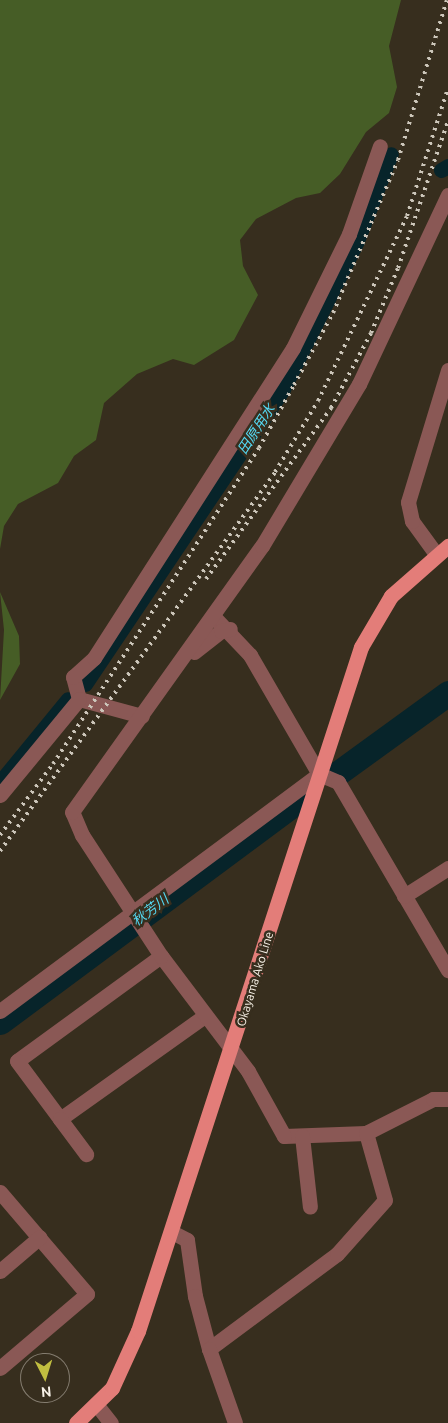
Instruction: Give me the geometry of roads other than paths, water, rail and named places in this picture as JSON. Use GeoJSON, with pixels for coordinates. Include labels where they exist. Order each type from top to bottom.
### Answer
{"type":"FeatureCollection","features":[{"type":"Feature","properties":{"kind":"main road","name":"Okayama Ako Line"},"geometry":{"type":"LineString","coordinates":[[76,1423],[96,1404],[125,1366],[231,1054],[360,647],[390,596],[442,550]]}},
{"type":"Feature","properties":{"kind":"street"},"geometry":{"type":"LineString","coordinates":[[79,699],[73,677],[94,658],[140,590],[297,340],[349,234],[380,146]]}},
{"type":"Feature","properties":{"kind":"street"},"geometry":{"type":"LineString","coordinates":[[448,195],[359,384],[262,546],[182,662],[72,812],[82,835],[161,956],[203,1017],[231,1054],[248,1071],[284,1136],[366,1133],[433,1099],[448,1099]]}},
{"type":"Feature","properties":{"kind":"street"},"geometry":{"type":"LineString","coordinates":[[442,550],[412,520],[408,502],[448,370]]}},
{"type":"Feature","properties":{"kind":"street"},"geometry":{"type":"LineString","coordinates":[[213,616],[230,630],[250,655],[319,774],[338,782],[404,896],[445,961]]}},
{"type":"Feature","properties":{"kind":"street"},"geometry":{"type":"LineString","coordinates":[[182,662],[221,631],[230,630]]}},
{"type":"Feature","properties":{"kind":"street"},"geometry":{"type":"LineString","coordinates":[[79,699],[142,716]]}},
{"type":"Feature","properties":{"kind":"street"},"geometry":{"type":"LineString","coordinates":[[0,795],[79,699]]}},
{"type":"Feature","properties":{"kind":"street"},"geometry":{"type":"LineString","coordinates":[[0,1011],[319,774]]}},
{"type":"Feature","properties":{"kind":"street"},"geometry":{"type":"LineString","coordinates":[[404,896],[448,868]]}},
{"type":"Feature","properties":{"kind":"street"},"geometry":{"type":"LineString","coordinates":[[86,1154],[18,1061],[161,956]]}},
{"type":"Feature","properties":{"kind":"street"},"geometry":{"type":"LineString","coordinates":[[60,1119],[203,1017]]}},
{"type":"Feature","properties":{"kind":"street"},"geometry":{"type":"LineString","coordinates":[[209,1350],[337,1254],[385,1200],[366,1133]]}},
{"type":"Feature","properties":{"kind":"street"},"geometry":{"type":"LineString","coordinates":[[302,1136],[310,1206]]}},
{"type":"Feature","properties":{"kind":"street"},"geometry":{"type":"LineString","coordinates":[[0,1192],[87,1294],[0,1368]]}},
{"type":"Feature","properties":{"kind":"street"},"geometry":{"type":"LineString","coordinates":[[172,1232],[187,1240],[195,1296],[209,1350],[235,1423]]}},
{"type":"Feature","properties":{"kind":"street"},"geometry":{"type":"LineString","coordinates":[[0,1271],[40,1237]]}},
{"type":"Feature","properties":{"kind":"street"},"geometry":{"type":"LineString","coordinates":[[96,1404],[111,1423]]}},
{"type":"Feature","properties":{"kind":"waterway","name":"田原用水"},"geometry":{"type":"LineString","coordinates":[[85,684],[283,389],[357,241],[391,154]]}},
{"type":"Feature","properties":{"kind":"waterway","name":"田原用水"},"geometry":{"type":"LineString","coordinates":[[441,170],[448,166]]}},
{"type":"Feature","properties":{"kind":"waterway","name":"秋芳川"},"geometry":{"type":"LineString","coordinates":[[338,773],[448,693]]}},
{"type":"Feature","properties":{"kind":"waterway","name":"田原用水"},"geometry":{"type":"LineString","coordinates":[[0,782],[68,699]]}},
{"type":"Feature","properties":{"kind":"waterway","name":"秋芳川"},"geometry":{"type":"LineString","coordinates":[[0,1022],[300,799]]}},
{"type":"Feature","properties":{"kind":"railway"},"geometry":{"type":"LineString","coordinates":[[0,835],[53,764],[259,448],[333,313],[398,160],[447,0]]}},
{"type":"Feature","properties":{"kind":"railway"},"geometry":{"type":"LineString","coordinates":[[0,851],[275,472],[318,401],[407,216],[448,88]]}},
{"type":"Feature","properties":{"kind":"railway"},"geometry":{"type":"LineString","coordinates":[[206,579],[331,408],[371,333],[398,268],[448,121]]}}]}
